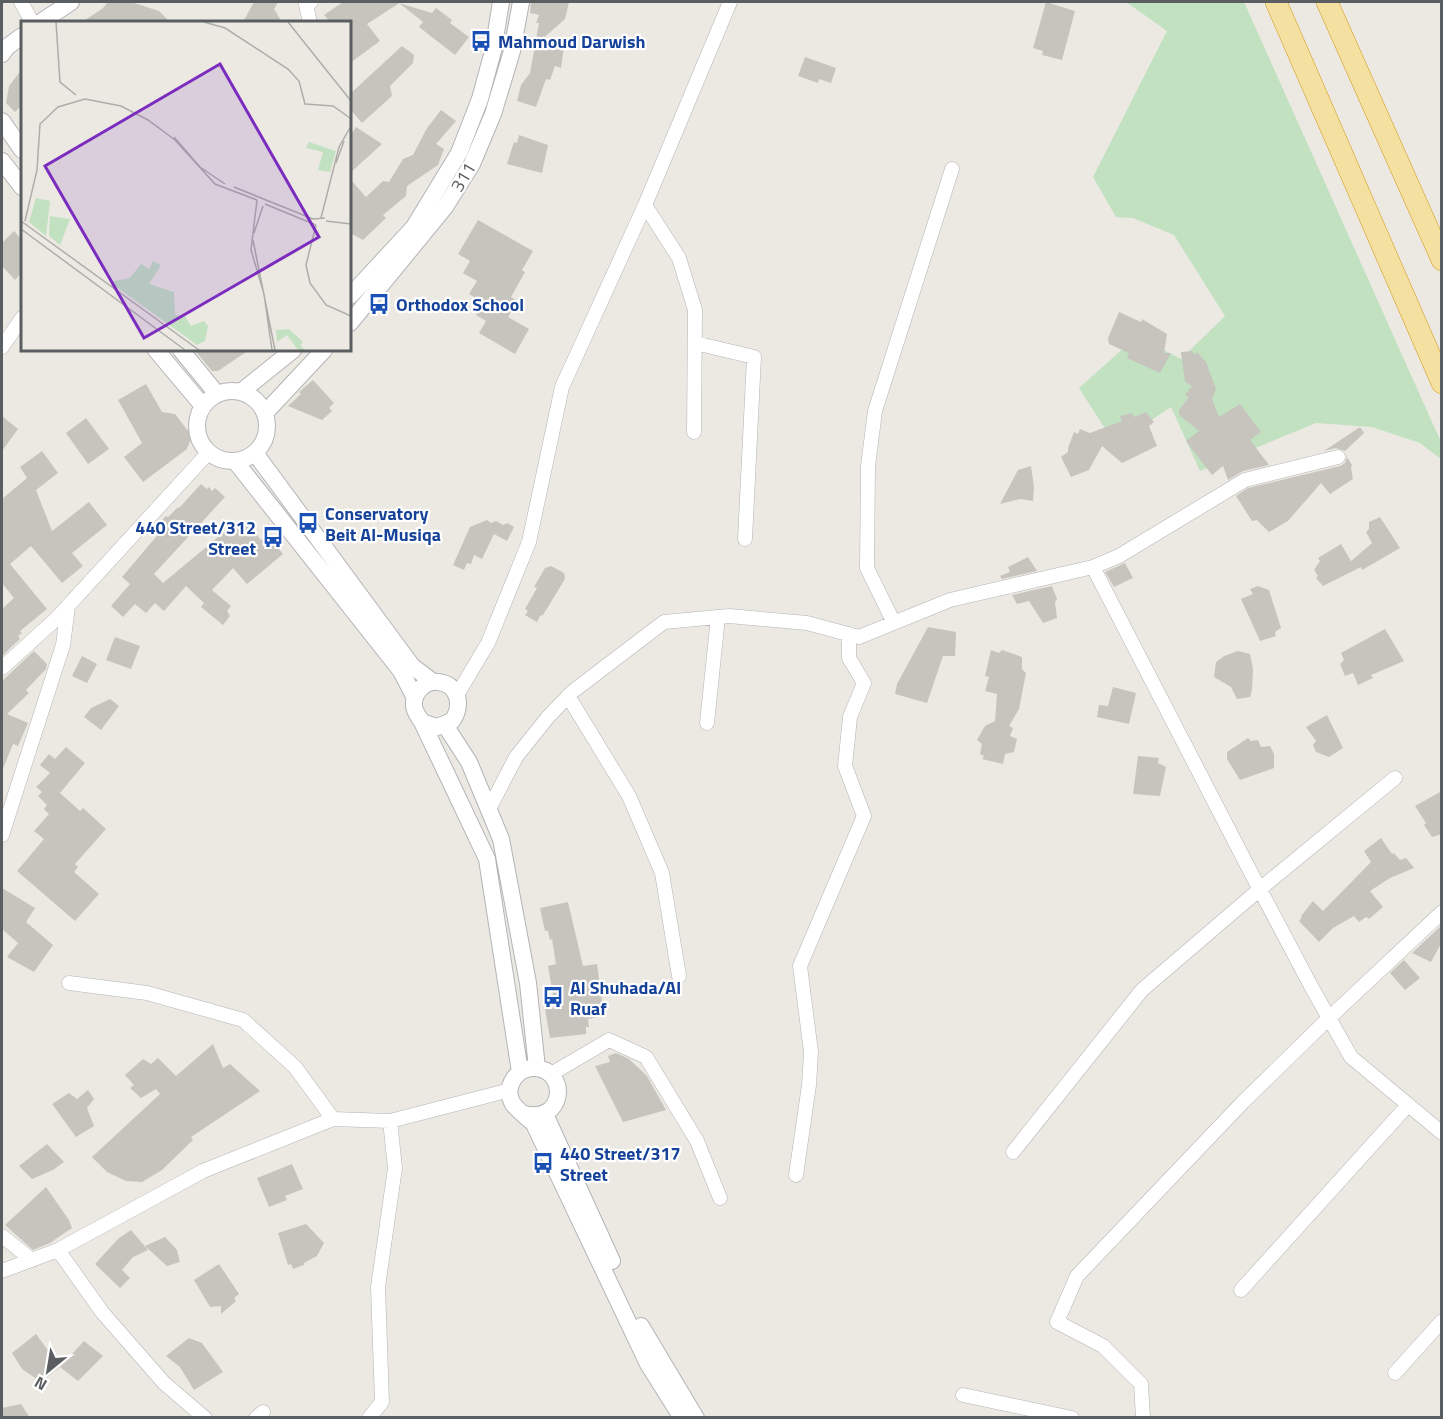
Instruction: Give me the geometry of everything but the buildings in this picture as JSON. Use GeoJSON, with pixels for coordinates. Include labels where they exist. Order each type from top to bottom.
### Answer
{"type":"FeatureCollection","features":[{"type":"Feature","properties":{"kind":"highway"},"geometry":{"type":"LineString","coordinates":[[1276,2],[1442,383]]}},
{"type":"Feature","properties":{"kind":"highway"},"geometry":{"type":"LineString","coordinates":[[1327,2],[1442,260]]}},
{"type":"Feature","properties":{"kind":"street"},"geometry":{"type":"LineString","coordinates":[[21,2],[31,21]]}},
{"type":"Feature","properties":{"kind":"street"},"geometry":{"type":"LineString","coordinates":[[42,21],[70,2]]}},
{"type":"Feature","properties":{"kind":"street"},"geometry":{"type":"LineString","coordinates":[[310,21],[306,5],[311,2]]}},
{"type":"Feature","properties":{"kind":"street","name":"311"},"geometry":{"type":"LineString","coordinates":[[351,295],[414,227],[459,153],[480,99],[493,51],[501,2]]}},
{"type":"Feature","properties":{"kind":"street","name":"311"},"geometry":{"type":"LineString","coordinates":[[351,322],[445,207],[472,164],[493,114],[512,51],[521,2]]}},
{"type":"Feature","properties":{"kind":"street"},"geometry":{"type":"LineString","coordinates":[[457,695],[488,644],[529,542],[562,387],[645,205],[730,2]]}},
{"type":"Feature","properties":{"kind":"street"},"geometry":{"type":"LineString","coordinates":[[2,54],[7,47],[21,37]]}},
{"type":"Feature","properties":{"kind":"street"},"geometry":{"type":"LineString","coordinates":[[2,122],[21,149]]}},
{"type":"Feature","properties":{"kind":"street"},"geometry":{"type":"LineString","coordinates":[[2,161],[21,186]]}},
{"type":"Feature","properties":{"kind":"street"},"geometry":{"type":"LineString","coordinates":[[894,623],[867,568],[870,455],[875,411],[952,169]]}},
{"type":"Feature","properties":{"kind":"street"},"geometry":{"type":"LineString","coordinates":[[645,205],[680,258],[695,310],[694,432]]}},
{"type":"Feature","properties":{"kind":"street"},"geometry":{"type":"LineString","coordinates":[[2,347],[21,319]]}},
{"type":"Feature","properties":{"kind":"street"},"geometry":{"type":"LineString","coordinates":[[695,343],[754,357],[745,539]]}},
{"type":"Feature","properties":{"kind":"street"},"geometry":{"type":"LineString","coordinates":[[157,351],[203,406]]}},
{"type":"Feature","properties":{"kind":"street"},"geometry":{"type":"LineString","coordinates":[[182,351],[217,394]]}},
{"type":"Feature","properties":{"kind":"street"},"geometry":{"type":"LineString","coordinates":[[241,392],[292,351]]}},
{"type":"Feature","properties":{"kind":"street"},"geometry":{"type":"LineString","coordinates":[[265,413],[323,351]]}},
{"type":"Feature","properties":{"kind":"street"},"geometry":{"type":"LineString","coordinates":[[229,391],[249,395],[259,402],[265,413],[267,432],[263,444],[255,453],[246,458],[234,461],[220,459],[209,452],[201,441],[197,430],[198,417],[203,406],[217,394],[229,391]]}},
{"type":"Feature","properties":{"kind":"street"},"geometry":{"type":"LineString","coordinates":[[2,668],[68,606],[209,452]]}},
{"type":"Feature","properties":{"kind":"street"},"geometry":{"type":"LineString","coordinates":[[255,453],[412,666],[433,682],[446,684],[457,695],[459,707],[457,714],[446,725],[437,727],[423,722]]}},
{"type":"Feature","properties":{"kind":"street"},"geometry":{"type":"LineString","coordinates":[[489,809],[516,757],[568,696],[664,622],[729,616],[807,623],[859,637],[950,600],[1093,567],[1119,556],[1245,480],[1338,457]]}},
{"type":"Feature","properties":{"kind":"street"},"geometry":{"type":"LineString","coordinates":[[234,461],[401,671],[415,698],[416,713],[423,722],[487,859],[536,1071],[557,1085],[556,1102],[545,1114],[532,1116],[524,1114]]}},
{"type":"Feature","properties":{"kind":"street"},"geometry":{"type":"LineString","coordinates":[[1093,567],[1260,889],[1351,1057],[1442,1133]]}},
{"type":"Feature","properties":{"kind":"street"},"geometry":{"type":"LineString","coordinates":[[2,835],[63,645],[68,606]]}},
{"type":"Feature","properties":{"kind":"street"},"geometry":{"type":"LineString","coordinates":[[707,723],[718,618]]}},
{"type":"Feature","properties":{"kind":"street"},"geometry":{"type":"LineString","coordinates":[[796,1175],[811,1052],[800,966],[864,816],[845,766],[850,717],[864,683],[849,658],[849,634]]}},
{"type":"Feature","properties":{"kind":"street"},"geometry":{"type":"LineString","coordinates":[[415,698],[419,689],[433,682]]}},
{"type":"Feature","properties":{"kind":"street"},"geometry":{"type":"LineString","coordinates":[[568,696],[629,796],[662,873],[679,976]]}},
{"type":"Feature","properties":{"kind":"street"},"geometry":{"type":"LineString","coordinates":[[446,725],[469,762],[501,839],[528,983],[536,1071]]}},
{"type":"Feature","properties":{"kind":"street"},"geometry":{"type":"LineString","coordinates":[[1013,1152],[1142,990],[1395,778]]}},
{"type":"Feature","properties":{"kind":"street"},"geometry":{"type":"LineString","coordinates":[[1143,1418],[1141,1384],[1103,1346],[1057,1322],[1077,1276],[1243,1102],[1442,912]]}},
{"type":"Feature","properties":{"kind":"street"},"geometry":{"type":"LineString","coordinates":[[69,982],[147,993],[243,1020],[295,1067],[333,1119]]}},
{"type":"Feature","properties":{"kind":"street"},"geometry":{"type":"LineString","coordinates":[[682,1418],[648,1364],[534,1124],[514,1106],[510,1090],[514,1078],[609,1040],[646,1057],[697,1141],[720,1198]]}},
{"type":"Feature","properties":{"kind":"street"},"geometry":{"type":"LineString","coordinates":[[2,1271],[58,1250],[203,1171],[333,1119],[390,1121],[510,1090]]}},
{"type":"Feature","properties":{"kind":"street"},"geometry":{"type":"LineString","coordinates":[[1241,1290],[1408,1105]]}},
{"type":"Feature","properties":{"kind":"street"},"geometry":{"type":"LineString","coordinates":[[545,1114],[642,1330],[696,1418]]}},
{"type":"Feature","properties":{"kind":"street"},"geometry":{"type":"LineString","coordinates":[[369,1418],[382,1402],[378,1287],[395,1168],[390,1121]]}},
{"type":"Feature","properties":{"kind":"street"},"geometry":{"type":"LineString","coordinates":[[2,1236],[32,1260]]}},
{"type":"Feature","properties":{"kind":"street"},"geometry":{"type":"LineString","coordinates":[[58,1250],[102,1312],[164,1383],[205,1418]]}},
{"type":"Feature","properties":{"kind":"street"},"geometry":{"type":"LineString","coordinates":[[1395,1373],[1442,1321]]}},
{"type":"Feature","properties":{"kind":"street"},"geometry":{"type":"LineString","coordinates":[[963,1395],[1072,1418]]}},
{"type":"Feature","properties":{"kind":"green space"},"geometry":{"type":"Polygon","coordinates":[[[1126,2],[1244,2],[1441,442],[1441,459],[1420,443],[1372,427],[1316,423],[1200,471],[1171,407],[1115,444],[1079,388],[1137,336],[1181,359],[1225,316],[1174,235],[1133,218],[1116,217],[1093,177],[1167,31],[1126,2]]]}},
{"type":"Feature","properties":{"kind":"place","name":"Mahmoud Darwish"},"geometry":{"type":"Point","coordinates":[481,41]}},
{"type":"Feature","properties":{"kind":"place","name":"Orthodox School"},"geometry":{"type":"Point","coordinates":[379,304]}},
{"type":"Feature","properties":{"kind":"place","name":"Conservatory Beit Al-Musiqa"},"geometry":{"type":"Point","coordinates":[308,523]}},
{"type":"Feature","properties":{"kind":"place","name":"440 Street/312 Street"},"geometry":{"type":"Point","coordinates":[273,537]}},
{"type":"Feature","properties":{"kind":"place","name":"Al Shuhada/Al Ruaf"},"geometry":{"type":"Point","coordinates":[553,997]}},
{"type":"Feature","properties":{"kind":"place","name":"440 Street/317 Street"},"geometry":{"type":"Point","coordinates":[543,1163]}}]}
